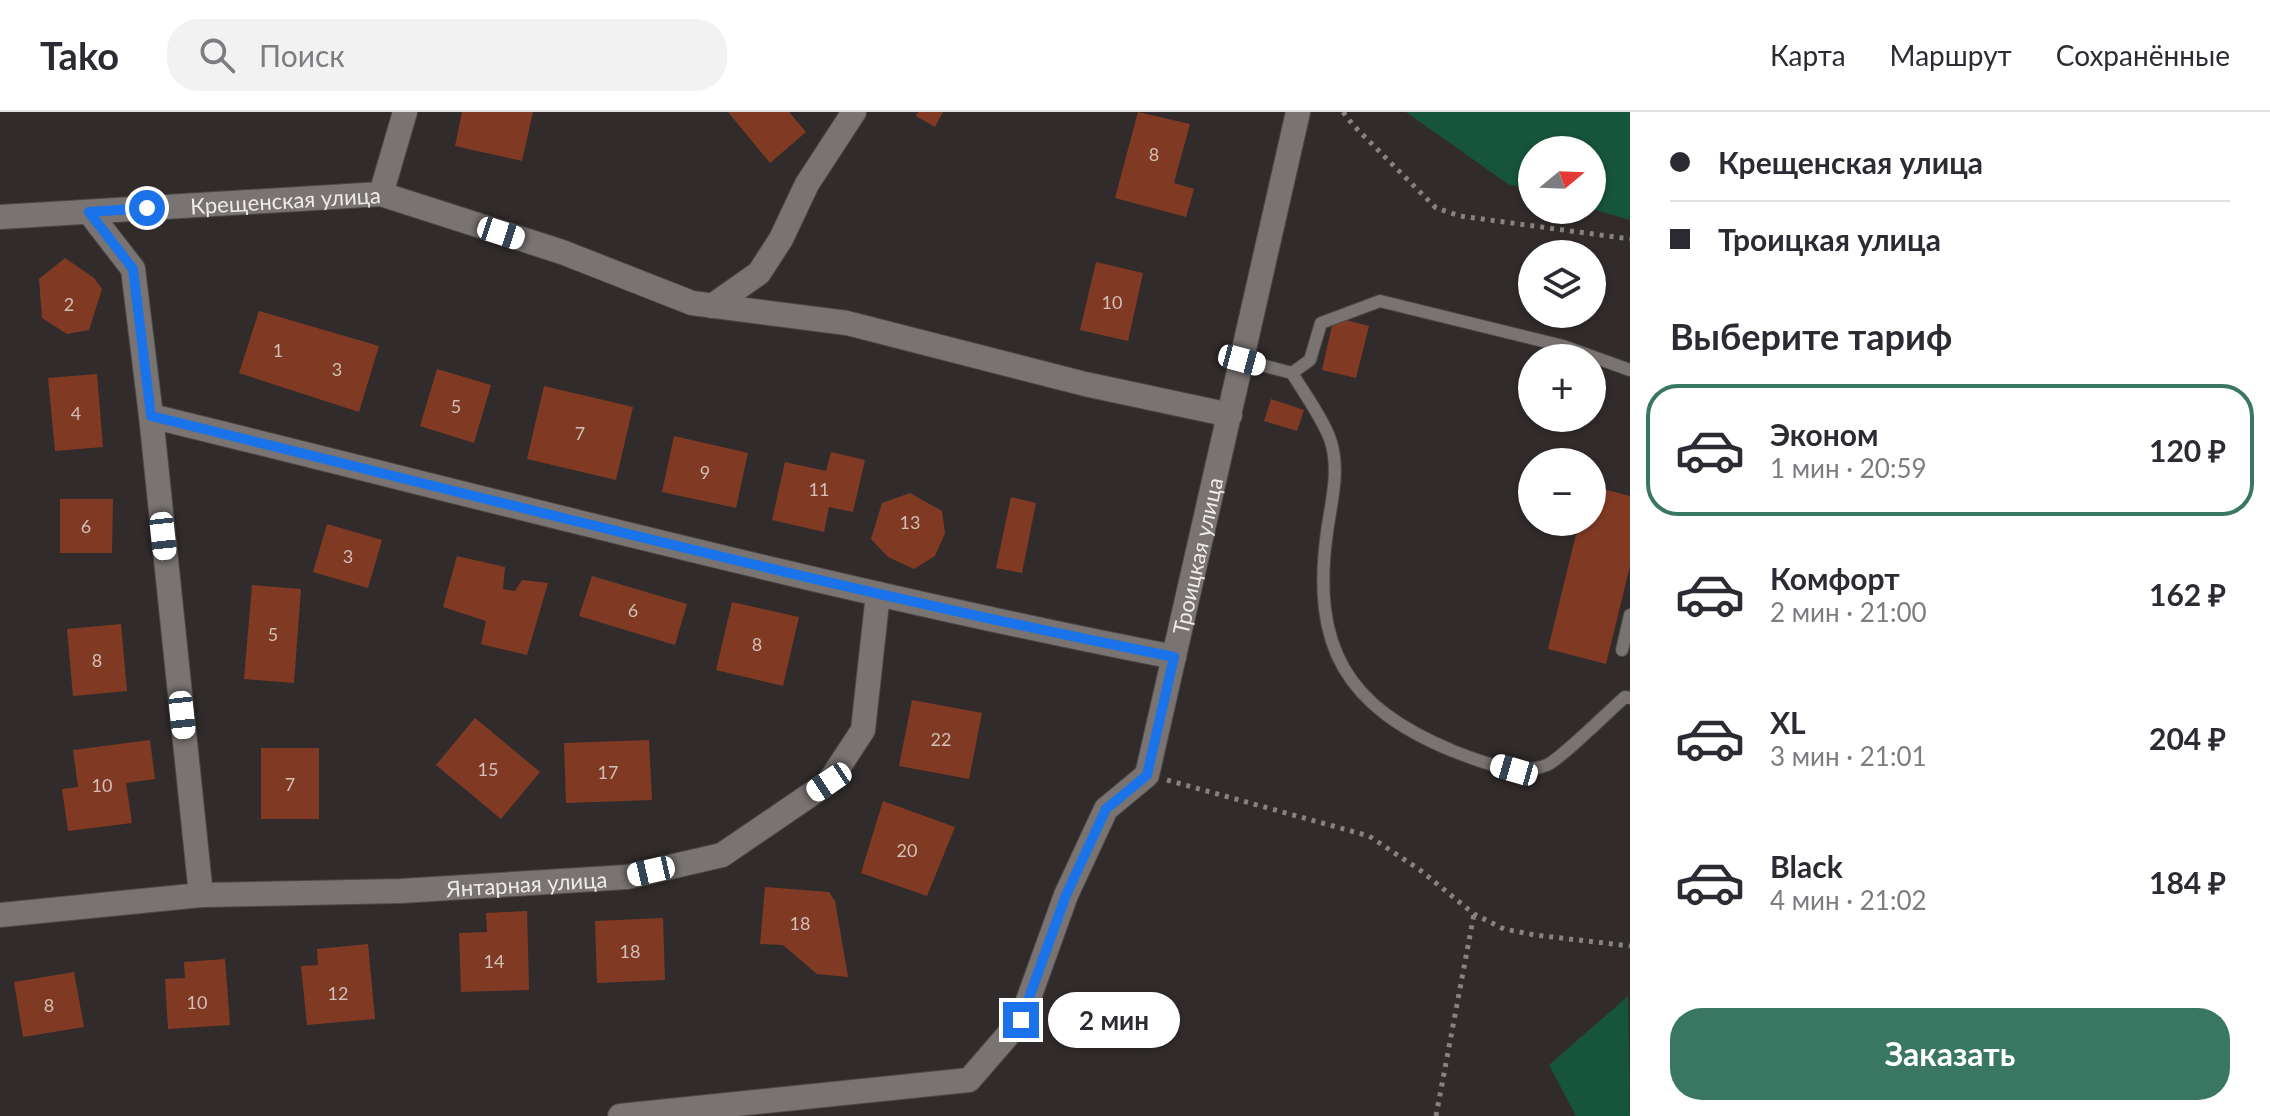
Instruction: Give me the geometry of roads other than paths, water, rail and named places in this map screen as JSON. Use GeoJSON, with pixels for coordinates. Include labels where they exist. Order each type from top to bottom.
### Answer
{"type":"FeatureCollection","features":[{"type":"Feature","properties":{"kind":"street"},"geometry":{"type":"LineString","coordinates":[[381,194],[405,112]]}},
{"type":"Feature","properties":{"kind":"street"},"geometry":{"type":"LineString","coordinates":[[712,306],[759,273],[781,239],[807,184],[854,112]]}},
{"type":"Feature","properties":{"kind":"street","name":"Троицкая улица"},"geometry":{"type":"LineString","coordinates":[[620,1116],[969,1080],[1021,1020],[1066,895],[1106,809],[1147,775],[1298,112]]}},
{"type":"Feature","properties":{"kind":"street","name":"Крещенская улица"},"geometry":{"type":"LineString","coordinates":[[0,217],[381,194],[562,252],[692,303],[847,323],[1085,384],[1230,415]]}},
{"type":"Feature","properties":{"kind":"street"},"geometry":{"type":"LineString","coordinates":[[89,212],[133,269],[201,895]]}},
{"type":"Feature","properties":{"kind":"street"},"geometry":{"type":"LineString","coordinates":[[151,416],[878,594],[1174,657]]}},
{"type":"Feature","properties":{"kind":"street","name":"Янтарная улица"},"geometry":{"type":"LineString","coordinates":[[0,915],[201,895],[401,891],[627,877],[722,855],[829,782],[863,730],[878,594]]}},
{"type":"Feature","properties":{"kind":"lane"},"geometry":{"type":"LineString","coordinates":[[1292,373],[1310,360],[1321,323],[1380,301],[1563,346],[1630,370]]}},
{"type":"Feature","properties":{"kind":"lane"},"geometry":{"type":"LineString","coordinates":[[1242,360],[1292,373],[1331,440],[1336,476],[1326,536],[1324,607],[1332,646],[1353,683],[1379,711],[1418,736],[1474,759],[1514,770],[1549,764],[1625,697],[1630,698]]}},
{"type":"Feature","properties":{"kind":"lane"},"geometry":{"type":"LineString","coordinates":[[1622,650],[1630,615]]}}]}
